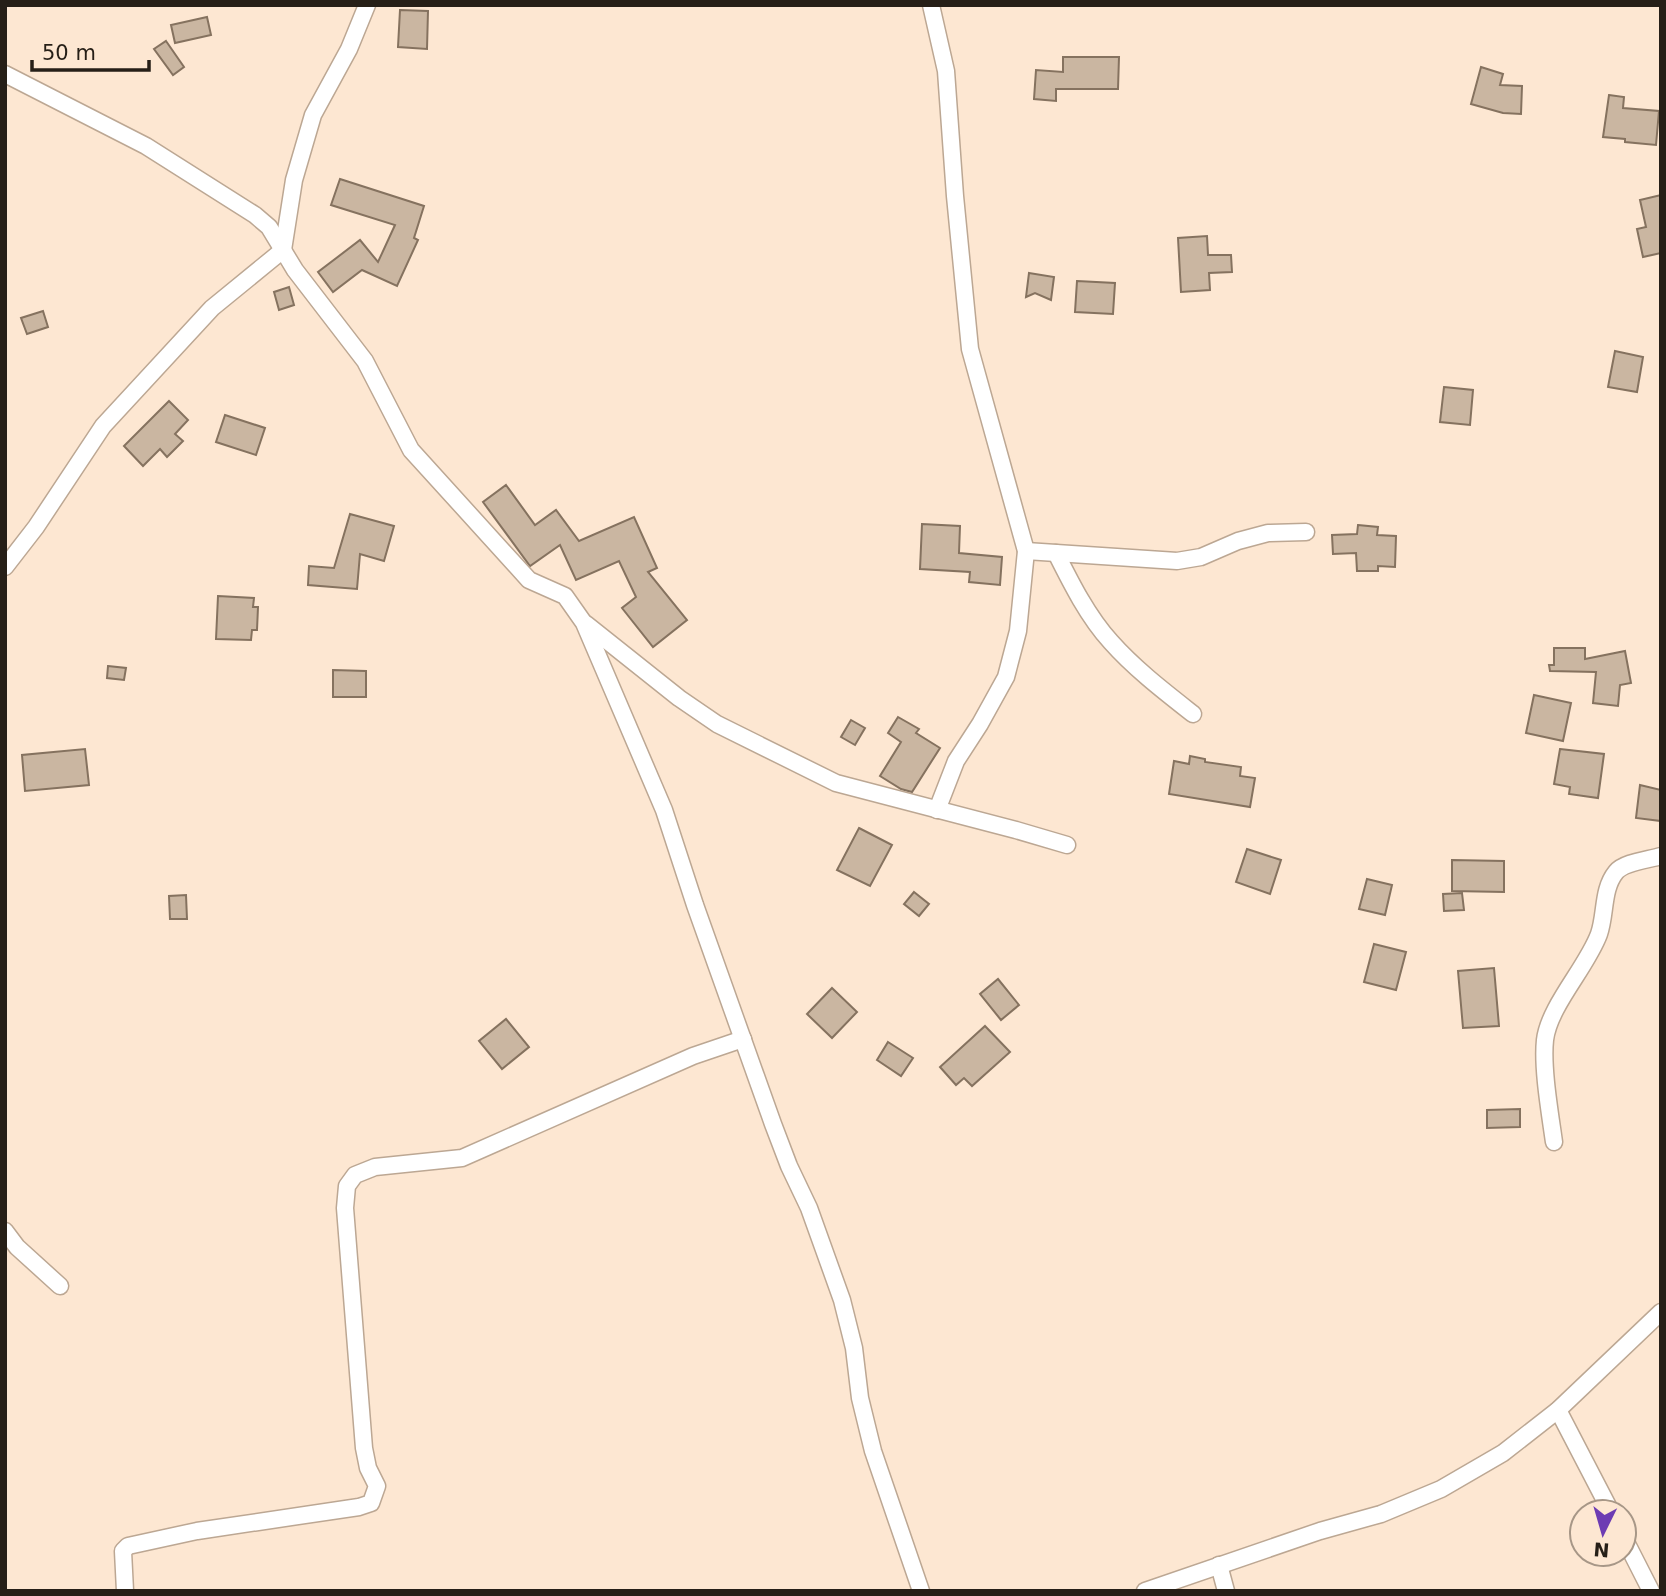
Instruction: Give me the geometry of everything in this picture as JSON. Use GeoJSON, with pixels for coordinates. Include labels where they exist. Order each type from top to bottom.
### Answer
{"type":"FeatureCollection","features":[{"type":"Feature","properties":{"kind":"street"},"geometry":{"type":"LineString","coordinates":[[5,567],[36,527],[103,426],[212,308],[282,250],[294,180],[313,116],[349,49],[367,5]]}},
{"type":"Feature","properties":{"kind":"street"},"geometry":{"type":"LineString","coordinates":[[931,5],[946,71],[970,349],[1026,551],[1018,631],[1006,677],[957,761],[937,810]]}},
{"type":"Feature","properties":{"kind":"street"},"geometry":{"type":"LineString","coordinates":[[5,74],[146,146],[256,215],[269,227],[295,270],[365,361],[411,450],[529,580],[565,596],[584,623],[664,810],[785,1156],[809,1208],[842,1300],[854,1348],[860,1398],[873,1451],[921,1591]]}},
{"type":"Feature","properties":{"kind":"street"},"geometry":{"type":"LineString","coordinates":[[1026,551],[1177,561],[1201,557],[1238,541],[1268,533],[1306,532]]}},
{"type":"Feature","properties":{"kind":"street"},"geometry":{"type":"LineString","coordinates":[[1056,553],[1073,585],[1110,641],[1146,677],[1193,714]]}},
{"type":"Feature","properties":{"kind":"street"},"geometry":{"type":"LineString","coordinates":[[584,623],[679,698],[717,724],[836,783],[1067,845]]}},
{"type":"Feature","properties":{"kind":"street"},"geometry":{"type":"LineString","coordinates":[[1554,1142],[1547,1092],[1545,1038],[1556,1012],[1599,934],[1608,887],[1614,874],[1620,867],[1661,856]]}},
{"type":"Feature","properties":{"kind":"street"},"geometry":{"type":"LineString","coordinates":[[125,1591],[123,1551],[128,1546],[197,1531],[372,1503],[377,1486],[364,1448],[345,1208],[347,1186],[355,1175],[375,1167],[462,1158],[693,1056],[743,1039]]}},
{"type":"Feature","properties":{"kind":"street"},"geometry":{"type":"LineString","coordinates":[[5,1231],[17,1247],[60,1286]]}},
{"type":"Feature","properties":{"kind":"street"},"geometry":{"type":"LineString","coordinates":[[1145,1591],[1320,1531],[1381,1514],[1441,1489],[1503,1453],[1558,1410],[1661,1312]]}},
{"type":"Feature","properties":{"kind":"street"},"geometry":{"type":"LineString","coordinates":[[1558,1410],[1604,1498]]}},
{"type":"Feature","properties":{"kind":"street"},"geometry":{"type":"LineString","coordinates":[[1219,1565],[1226,1591]]}},
{"type":"Feature","properties":{"kind":"street"},"geometry":{"type":"LineString","coordinates":[[1638,1565],[1651,1591]]}},
{"type":"Feature","properties":{"kind":"building"},"geometry":{"type":"Polygon","coordinates":[[[400,10],[428,11],[427,49],[398,47],[400,10]]]}},
{"type":"Feature","properties":{"kind":"building"},"geometry":{"type":"Polygon","coordinates":[[[207,17],[211,35],[175,43],[171,25],[207,17]]]}},
{"type":"Feature","properties":{"kind":"building"},"geometry":{"type":"Polygon","coordinates":[[[166,41],[184,67],[173,75],[154,49],[166,41]]]}},
{"type":"Feature","properties":{"kind":"building"},"geometry":{"type":"Polygon","coordinates":[[[1063,57],[1119,57],[1118,89],[1056,89],[1056,101],[1034,99],[1036,70],[1063,72],[1063,57]]]}},
{"type":"Feature","properties":{"kind":"building"},"geometry":{"type":"Polygon","coordinates":[[[1481,67],[1503,74],[1500,85],[1522,86],[1521,114],[1503,113],[1471,104],[1481,67]]]}},
{"type":"Feature","properties":{"kind":"building"},"geometry":{"type":"Polygon","coordinates":[[[1609,95],[1624,97],[1623,108],[1659,111],[1656,145],[1603,137],[1609,95]]]}},
{"type":"Feature","properties":{"kind":"building"},"geometry":{"type":"Polygon","coordinates":[[[340,179],[424,206],[414,238],[418,240],[397,286],[362,270],[333,292],[318,272],[360,240],[378,262],[395,225],[331,205],[340,179]]]}},
{"type":"Feature","properties":{"kind":"building"},"geometry":{"type":"Polygon","coordinates":[[[1661,195],[1661,253],[1643,257],[1637,229],[1646,227],[1640,200],[1661,195]]]}},
{"type":"Feature","properties":{"kind":"building"},"geometry":{"type":"Polygon","coordinates":[[[1207,236],[1208,255],[1231,255],[1232,272],[1209,273],[1210,290],[1181,292],[1178,238],[1207,236]]]}},
{"type":"Feature","properties":{"kind":"building"},"geometry":{"type":"Polygon","coordinates":[[[1029,273],[1054,277],[1051,300],[1035,293],[1026,297],[1029,273]]]}},
{"type":"Feature","properties":{"kind":"building"},"geometry":{"type":"Polygon","coordinates":[[[1077,281],[1115,283],[1113,314],[1075,312],[1077,281]]]}},
{"type":"Feature","properties":{"kind":"building"},"geometry":{"type":"Polygon","coordinates":[[[289,287],[294,305],[279,310],[274,292],[289,287]]]}},
{"type":"Feature","properties":{"kind":"building"},"geometry":{"type":"Polygon","coordinates":[[[43,311],[48,327],[27,334],[21,318],[43,311]]]}},
{"type":"Feature","properties":{"kind":"building"},"geometry":{"type":"Polygon","coordinates":[[[1615,351],[1643,357],[1637,392],[1608,387],[1615,351]]]}},
{"type":"Feature","properties":{"kind":"building"},"geometry":{"type":"Polygon","coordinates":[[[1444,387],[1473,390],[1470,425],[1440,422],[1444,387]]]}},
{"type":"Feature","properties":{"kind":"building"},"geometry":{"type":"Polygon","coordinates":[[[169,401],[188,420],[175,434],[183,441],[167,457],[160,449],[143,466],[124,446],[169,401]]]}},
{"type":"Feature","properties":{"kind":"building"},"geometry":{"type":"Polygon","coordinates":[[[225,415],[265,428],[256,455],[216,442],[225,415]]]}},
{"type":"Feature","properties":{"kind":"building"},"geometry":{"type":"Polygon","coordinates":[[[506,485],[535,525],[556,510],[579,541],[634,517],[657,568],[648,572],[687,620],[653,647],[622,608],[636,597],[619,561],[576,580],[560,545],[530,566],[483,502],[506,485]]]}},
{"type":"Feature","properties":{"kind":"building"},"geometry":{"type":"Polygon","coordinates":[[[350,514],[394,526],[384,561],[360,554],[357,589],[308,585],[309,566],[334,568],[350,514]]]}},
{"type":"Feature","properties":{"kind":"building"},"geometry":{"type":"Polygon","coordinates":[[[922,524],[960,526],[959,553],[1002,557],[1000,585],[969,582],[970,572],[920,569],[922,524]]]}},
{"type":"Feature","properties":{"kind":"building"},"geometry":{"type":"Polygon","coordinates":[[[1358,525],[1378,527],[1377,535],[1396,536],[1395,567],[1378,566],[1378,571],[1357,571],[1356,553],[1333,554],[1332,535],[1357,534],[1358,525]]]}},
{"type":"Feature","properties":{"kind":"building"},"geometry":{"type":"Polygon","coordinates":[[[218,596],[254,598],[253,607],[258,607],[257,630],[252,630],[251,640],[216,639],[218,596]]]}},
{"type":"Feature","properties":{"kind":"building"},"geometry":{"type":"Polygon","coordinates":[[[1554,648],[1585,648],[1585,659],[1625,651],[1631,683],[1620,685],[1618,706],[1593,703],[1596,672],[1550,671],[1549,665],[1554,665],[1554,648]]]}},
{"type":"Feature","properties":{"kind":"building"},"geometry":{"type":"Polygon","coordinates":[[[108,666],[126,668],[124,680],[107,678],[108,666]]]}},
{"type":"Feature","properties":{"kind":"building"},"geometry":{"type":"Polygon","coordinates":[[[333,670],[366,671],[366,697],[333,697],[333,670]]]}},
{"type":"Feature","properties":{"kind":"building"},"geometry":{"type":"Polygon","coordinates":[[[1534,695],[1571,703],[1563,741],[1526,733],[1534,695]]]}},
{"type":"Feature","properties":{"kind":"building"},"geometry":{"type":"Polygon","coordinates":[[[898,717],[919,729],[916,733],[940,748],[912,792],[901,789],[880,776],[901,742],[888,733],[898,717]]]}},
{"type":"Feature","properties":{"kind":"building"},"geometry":{"type":"Polygon","coordinates":[[[851,720],[865,728],[855,745],[841,737],[851,720]]]}},
{"type":"Feature","properties":{"kind":"building"},"geometry":{"type":"Polygon","coordinates":[[[85,749],[89,785],[25,791],[22,755],[85,749]]]}},
{"type":"Feature","properties":{"kind":"building"},"geometry":{"type":"Polygon","coordinates":[[[1560,749],[1604,754],[1598,798],[1569,794],[1570,787],[1554,784],[1560,749]]]}},
{"type":"Feature","properties":{"kind":"building"},"geometry":{"type":"Polygon","coordinates":[[[1190,756],[1205,759],[1205,762],[1241,767],[1240,776],[1255,778],[1250,807],[1169,794],[1174,761],[1189,764],[1190,756]]]}},
{"type":"Feature","properties":{"kind":"building"},"geometry":{"type":"Polygon","coordinates":[[[1640,785],[1661,790],[1661,821],[1636,818],[1640,785]]]}},
{"type":"Feature","properties":{"kind":"building"},"geometry":{"type":"Polygon","coordinates":[[[859,828],[892,845],[870,886],[837,870],[859,828]]]}},
{"type":"Feature","properties":{"kind":"building"},"geometry":{"type":"Polygon","coordinates":[[[1247,849],[1281,860],[1270,894],[1236,882],[1247,849]]]}},
{"type":"Feature","properties":{"kind":"building"},"geometry":{"type":"Polygon","coordinates":[[[1452,860],[1504,861],[1504,892],[1452,891],[1452,860]]]}},
{"type":"Feature","properties":{"kind":"building"},"geometry":{"type":"Polygon","coordinates":[[[1367,879],[1392,885],[1385,915],[1359,909],[1367,879]]]}},
{"type":"Feature","properties":{"kind":"building"},"geometry":{"type":"Polygon","coordinates":[[[914,892],[929,904],[919,916],[904,904],[914,892]]]}},
{"type":"Feature","properties":{"kind":"building"},"geometry":{"type":"Polygon","coordinates":[[[1462,893],[1464,910],[1444,911],[1443,894],[1462,893]]]}},
{"type":"Feature","properties":{"kind":"building"},"geometry":{"type":"Polygon","coordinates":[[[186,895],[187,919],[170,919],[169,896],[186,895]]]}},
{"type":"Feature","properties":{"kind":"building"},"geometry":{"type":"Polygon","coordinates":[[[1374,944],[1406,952],[1396,990],[1364,982],[1374,944]]]}},
{"type":"Feature","properties":{"kind":"building"},"geometry":{"type":"Polygon","coordinates":[[[1494,968],[1499,1026],[1463,1028],[1458,971],[1494,968]]]}},
{"type":"Feature","properties":{"kind":"building"},"geometry":{"type":"Polygon","coordinates":[[[998,979],[1019,1005],[1001,1020],[980,994],[998,979]]]}},
{"type":"Feature","properties":{"kind":"building"},"geometry":{"type":"Polygon","coordinates":[[[832,988],[857,1012],[832,1038],[807,1014],[832,988]]]}},
{"type":"Feature","properties":{"kind":"building"},"geometry":{"type":"Polygon","coordinates":[[[506,1019],[529,1047],[502,1069],[479,1041],[506,1019]]]}},
{"type":"Feature","properties":{"kind":"building"},"geometry":{"type":"Polygon","coordinates":[[[985,1026],[1010,1052],[972,1086],[964,1078],[956,1085],[940,1067],[985,1026]]]}},
{"type":"Feature","properties":{"kind":"building"},"geometry":{"type":"Polygon","coordinates":[[[888,1042],[913,1058],[901,1076],[877,1060],[888,1042]]]}},
{"type":"Feature","properties":{"kind":"building"},"geometry":{"type":"Polygon","coordinates":[[[1520,1109],[1520,1127],[1487,1128],[1487,1110],[1520,1109]]]}}]}
